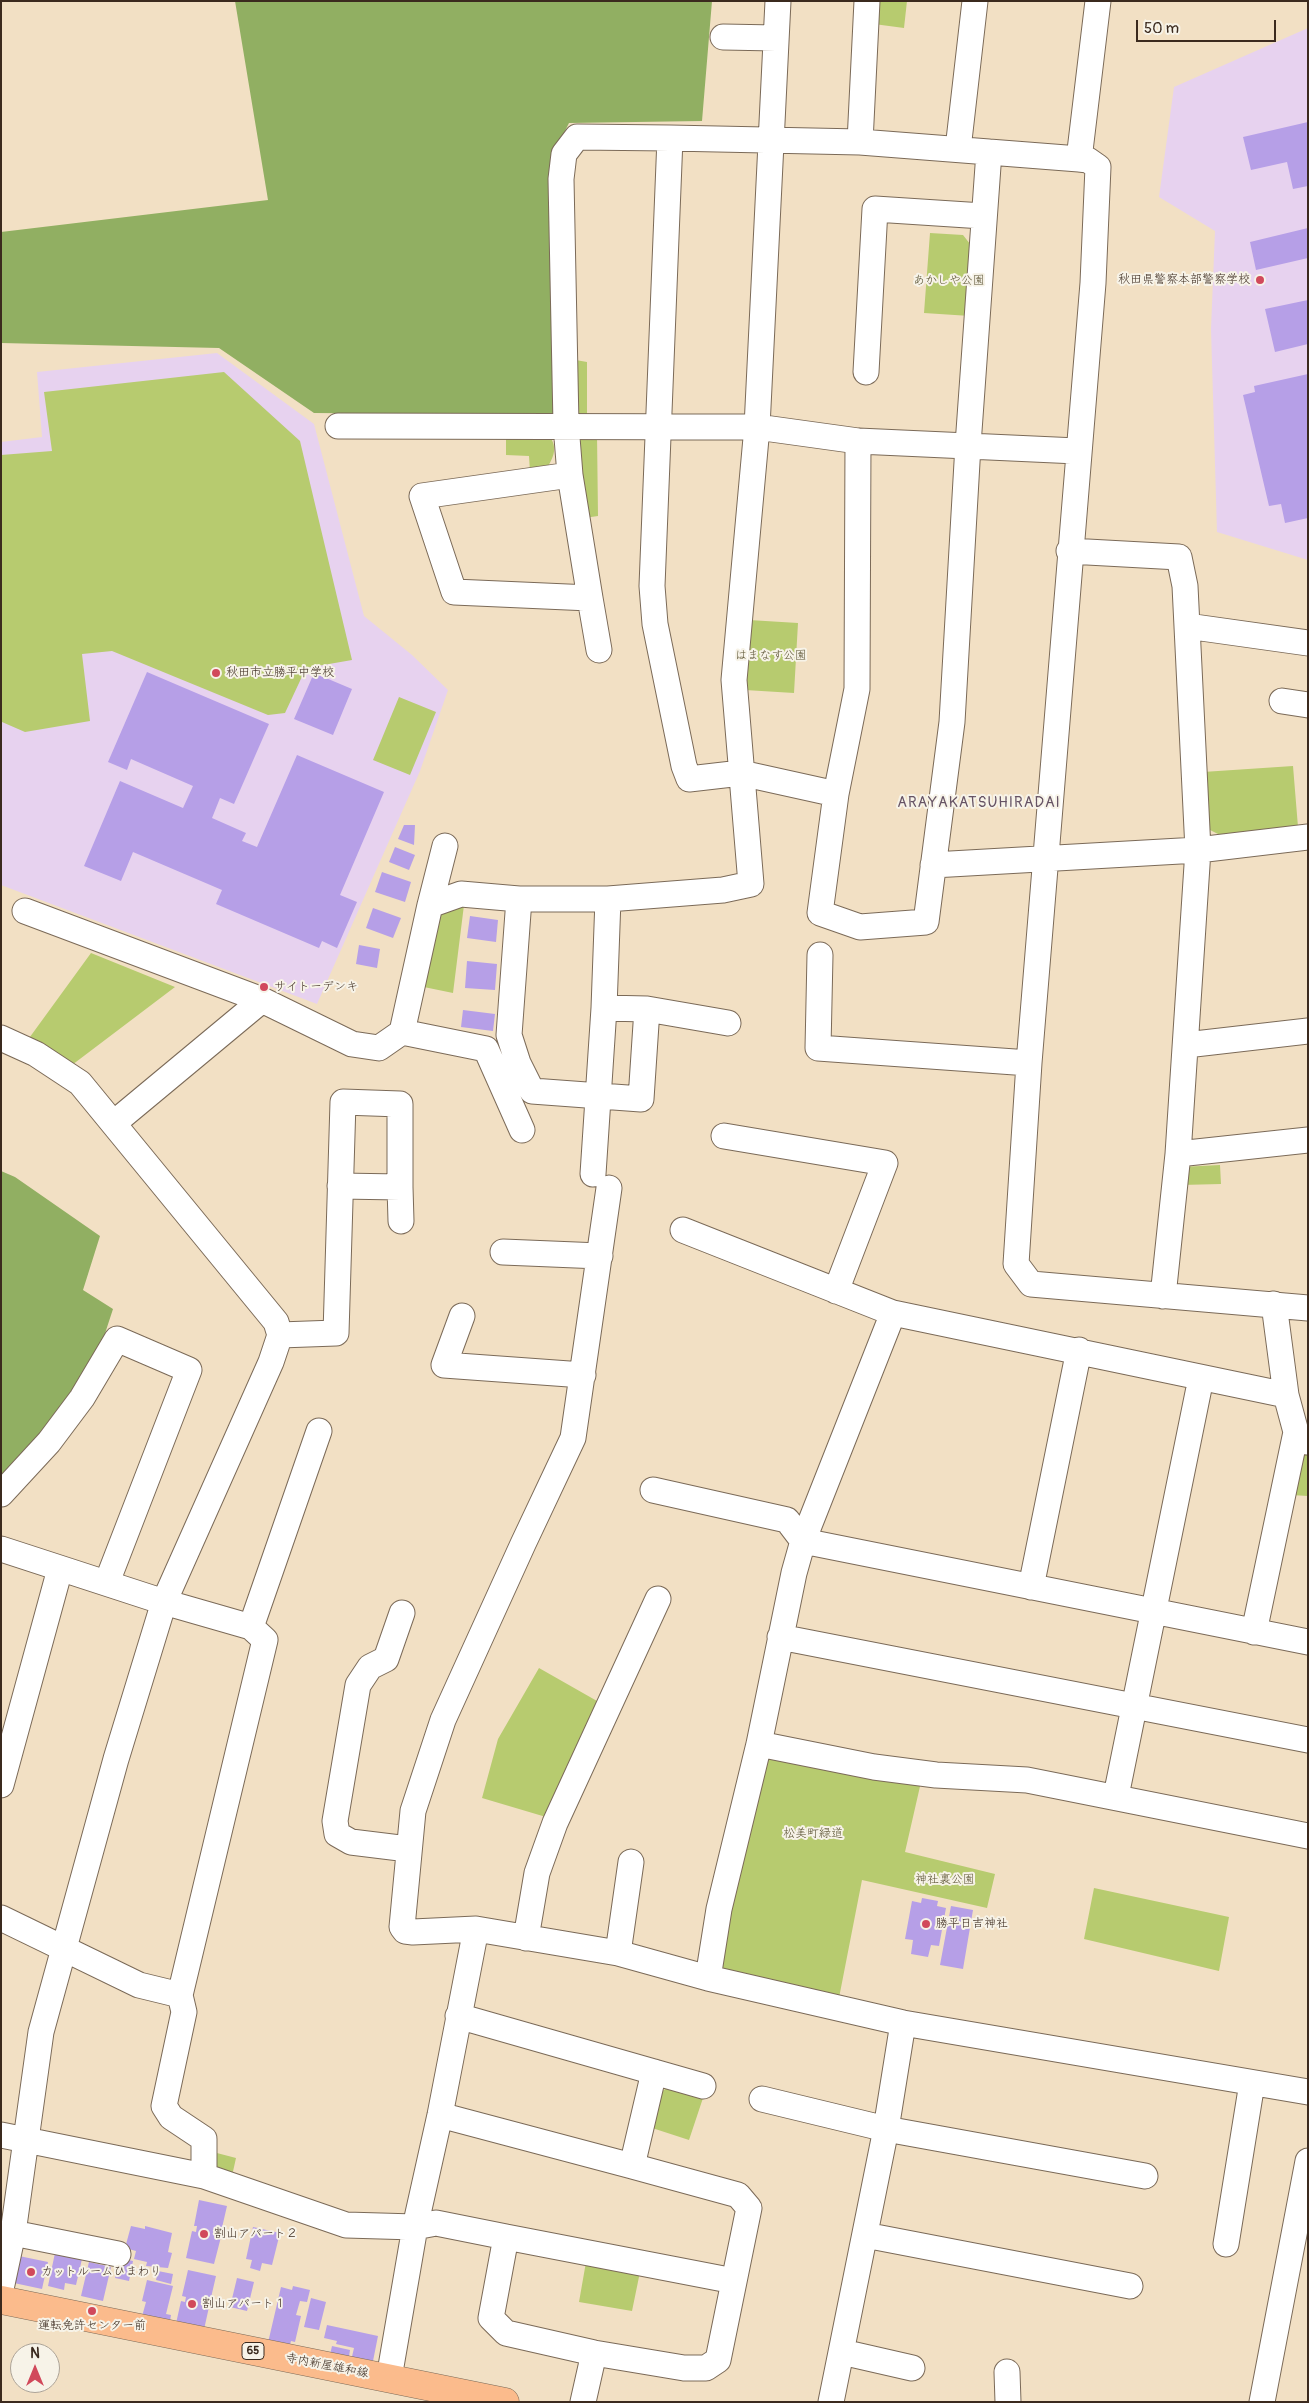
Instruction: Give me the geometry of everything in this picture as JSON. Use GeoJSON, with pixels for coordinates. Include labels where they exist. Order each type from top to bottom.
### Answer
{"type":"FeatureCollection","features":[{"type":"Feature","properties":{"kind":"main road","name":"寺内新屋雄和線"},"geometry":{"type":"LineString","coordinates":[[1,2300],[505,2402]]}},
{"type":"Feature","properties":{"kind":"street"},"geometry":{"type":"LineString","coordinates":[[430,905],[461,894],[520,899],[608,899],[723,890],[751,884],[734,680],[757,427],[778,1]]}},
{"type":"Feature","properties":{"kind":"street"},"geometry":{"type":"LineString","coordinates":[[860,142],[867,1]]}},
{"type":"Feature","properties":{"kind":"street"},"geometry":{"type":"LineString","coordinates":[[958,149],[975,1]]}},
{"type":"Feature","properties":{"kind":"street"},"geometry":{"type":"LineString","coordinates":[[1079,159],[1098,1]]}},
{"type":"Feature","properties":{"kind":"street"},"geometry":{"type":"LineString","coordinates":[[723,37],[776,38]]}},
{"type":"Feature","properties":{"kind":"street"},"geometry":{"type":"LineString","coordinates":[[599,650],[570,475],[566,425],[561,179],[564,154],[577,137],[860,142],[1079,159],[1088,160],[1098,167],[1092,283],[1029,1063],[1016,1264],[1031,1284],[1308,1308]]}},
{"type":"Feature","properties":{"kind":"street"},"geometry":{"type":"LineString","coordinates":[[670,138],[652,586],[654,624],[684,766],[689,779],[741,773],[836,794]]}},
{"type":"Feature","properties":{"kind":"street"},"geometry":{"type":"LineString","coordinates":[[858,441],[857,689],[836,794],[820,913],[860,927],[926,922],[952,722],[968,445],[989,152]]}},
{"type":"Feature","properties":{"kind":"street"},"geometry":{"type":"LineString","coordinates":[[866,372],[875,209],[983,216]]}},
{"type":"Feature","properties":{"kind":"street"},"geometry":{"type":"LineString","coordinates":[[338,426],[659,425],[757,427],[858,441],[1077,451]]}},
{"type":"Feature","properties":{"kind":"street"},"geometry":{"type":"LineString","coordinates":[[570,475],[422,496],[454,592],[590,598]]}},
{"type":"Feature","properties":{"kind":"street"},"geometry":{"type":"LineString","coordinates":[[1069,551],[1179,557],[1185,586],[1198,850],[1178,1154],[1163,1296]]}},
{"type":"Feature","properties":{"kind":"street"},"geometry":{"type":"LineString","coordinates":[[1187,626],[1308,643]]}},
{"type":"Feature","properties":{"kind":"street"},"geometry":{"type":"LineString","coordinates":[[1282,701],[1308,705]]}},
{"type":"Feature","properties":{"kind":"street"},"geometry":{"type":"LineString","coordinates":[[933,865],[1198,850],[1308,837]]}},
{"type":"Feature","properties":{"kind":"street"},"geometry":{"type":"LineString","coordinates":[[25,911],[262,1000],[352,1044],[379,1048],[402,1032],[445,846]]}},
{"type":"Feature","properties":{"kind":"street"},"geometry":{"type":"LineString","coordinates":[[520,899],[509,1035],[518,1063],[532,1091],[641,1099],[647,1009]]}},
{"type":"Feature","properties":{"kind":"street"},"geometry":{"type":"LineString","coordinates":[[608,899],[599,1096],[600,1256],[574,1438],[523,1544],[443,1720],[413,1811],[402,1927],[405,1931],[476,1929],[618,1954],[708,1978],[902,2023],[1308,2092]]}},
{"type":"Feature","properties":{"kind":"street"},"geometry":{"type":"LineString","coordinates":[[820,954],[818,1048],[1029,1063]]}},
{"type":"Feature","properties":{"kind":"street"},"geometry":{"type":"LineString","coordinates":[[114,1124],[262,1000]]}},
{"type":"Feature","properties":{"kind":"street"},"geometry":{"type":"LineString","coordinates":[[604,1008],[647,1009],[728,1023]]}},
{"type":"Feature","properties":{"kind":"street"},"geometry":{"type":"LineString","coordinates":[[1186,1045],[1308,1031]]}},
{"type":"Feature","properties":{"kind":"street"},"geometry":{"type":"LineString","coordinates":[[402,1032],[486,1049],[522,1130]]}},
{"type":"Feature","properties":{"kind":"street"},"geometry":{"type":"LineString","coordinates":[[1,1038],[36,1054],[80,1083],[276,1322],[280,1335],[271,1362],[164,1602],[116,1759],[63,1948],[42,2032],[13,2233],[1,2289]]}},
{"type":"Feature","properties":{"kind":"street"},"geometry":{"type":"LineString","coordinates":[[280,1335],[336,1333],[343,1102],[400,1104],[400,1221]]}},
{"type":"Feature","properties":{"kind":"street"},"geometry":{"type":"LineString","coordinates":[[724,1136],[885,1163],[836,1290]]}},
{"type":"Feature","properties":{"kind":"street"},"geometry":{"type":"LineString","coordinates":[[1178,1154],[1308,1140]]}},
{"type":"Feature","properties":{"kind":"street"},"geometry":{"type":"LineString","coordinates":[[340,1186],[400,1187]]}},
{"type":"Feature","properties":{"kind":"street"},"geometry":{"type":"LineString","coordinates":[[683,1230],[893,1313],[1079,1350],[1286,1395]]}},
{"type":"Feature","properties":{"kind":"street"},"geometry":{"type":"LineString","coordinates":[[503,1252],[600,1256]]}},
{"type":"Feature","properties":{"kind":"street"},"geometry":{"type":"LineString","coordinates":[[1254,1632],[1302,1437],[1286,1395],[1274,1304]]}},
{"type":"Feature","properties":{"kind":"street"},"geometry":{"type":"LineString","coordinates":[[708,1978],[719,1909],[759,1744],[780,1637],[803,1541],[893,1313]]}},
{"type":"Feature","properties":{"kind":"street"},"geometry":{"type":"LineString","coordinates":[[462,1316],[444,1365],[583,1375]]}},
{"type":"Feature","properties":{"kind":"street"},"geometry":{"type":"LineString","coordinates":[[1,1494],[49,1442],[71,1412],[117,1339],[189,1370],[107,1582]]}},
{"type":"Feature","properties":{"kind":"street"},"geometry":{"type":"LineString","coordinates":[[1031,1587],[1079,1350]]}},
{"type":"Feature","properties":{"kind":"street"},"geometry":{"type":"LineString","coordinates":[[1116,1796],[1201,1378]]}},
{"type":"Feature","properties":{"kind":"street"},"geometry":{"type":"LineString","coordinates":[[251,1627],[319,1430]]}},
{"type":"Feature","properties":{"kind":"street"},"geometry":{"type":"LineString","coordinates":[[653,1490],[787,1520],[803,1541],[1308,1642]]}},
{"type":"Feature","properties":{"kind":"street"},"geometry":{"type":"LineString","coordinates":[[1,1549],[164,1602],[251,1627],[265,1640],[180,1995],[184,2012],[164,2106],[171,2117],[204,2140],[204,2176]]}},
{"type":"Feature","properties":{"kind":"street"},"geometry":{"type":"LineString","coordinates":[[1,1785],[60,1569]]}},
{"type":"Feature","properties":{"kind":"street"},"geometry":{"type":"LineString","coordinates":[[526,1938],[536,1873],[556,1823],[658,1599]]}},
{"type":"Feature","properties":{"kind":"street"},"geometry":{"type":"LineString","coordinates":[[402,1613],[386,1659],[370,1668],[358,1684],[335,1821],[337,1834],[351,1842],[408,1849]]}},
{"type":"Feature","properties":{"kind":"street"},"geometry":{"type":"LineString","coordinates":[[780,1637],[1308,1740]]}},
{"type":"Feature","properties":{"kind":"street"},"geometry":{"type":"LineString","coordinates":[[759,1744],[874,1767],[936,1775],[1026,1780],[1116,1796],[1308,1836]]}},
{"type":"Feature","properties":{"kind":"street"},"geometry":{"type":"LineString","coordinates":[[618,1954],[631,1862]]}},
{"type":"Feature","properties":{"kind":"street"},"geometry":{"type":"LineString","coordinates":[[1,1918],[139,1986],[180,1995]]}},
{"type":"Feature","properties":{"kind":"street"},"geometry":{"type":"LineString","coordinates":[[388,2378],[415,2227],[440,2115],[476,1929]]}},
{"type":"Feature","properties":{"kind":"street"},"geometry":{"type":"LineString","coordinates":[[458,2016],[703,2086]]}},
{"type":"Feature","properties":{"kind":"street"},"geometry":{"type":"LineString","coordinates":[[831,2402],[886,2129],[902,2023]]}},
{"type":"Feature","properties":{"kind":"street"},"geometry":{"type":"LineString","coordinates":[[632,2166],[654,2072]]}},
{"type":"Feature","properties":{"kind":"street"},"geometry":{"type":"LineString","coordinates":[[1226,2244],[1252,2083]]}},
{"type":"Feature","properties":{"kind":"street"},"geometry":{"type":"LineString","coordinates":[[762,2099],[886,2129],[1145,2176]]}},
{"type":"Feature","properties":{"kind":"street"},"geometry":{"type":"LineString","coordinates":[[440,2115],[738,2195],[749,2208],[718,2360],[706,2368],[684,2368],[594,2353],[506,2333],[491,2318],[506,2237]]}},
{"type":"Feature","properties":{"kind":"street"},"geometry":{"type":"LineString","coordinates":[[1,2135],[204,2176],[346,2225],[415,2227],[436,2223],[734,2281]]}},
{"type":"Feature","properties":{"kind":"street"},"geometry":{"type":"LineString","coordinates":[[1262,2402],[1308,2161]]}},
{"type":"Feature","properties":{"kind":"street"},"geometry":{"type":"LineString","coordinates":[[13,2233],[118,2254]]}},
{"type":"Feature","properties":{"kind":"street"},"geometry":{"type":"LineString","coordinates":[[865,2235],[1130,2286]]}},
{"type":"Feature","properties":{"kind":"street"},"geometry":{"type":"LineString","coordinates":[[842,2352],[912,2368]]}},
{"type":"Feature","properties":{"kind":"street"},"geometry":{"type":"LineString","coordinates":[[583,2402],[594,2353]]}},
{"type":"Feature","properties":{"kind":"street"},"geometry":{"type":"LineString","coordinates":[[1007,2372],[1008,2402]]}},
{"type":"Feature","properties":{"kind":"shaded area","name":"秋田県警察本部警察学校"},"geometry":{"type":"Polygon","coordinates":[[[1308,28],[1308,560],[1217,532],[1211,329],[1215,231],[1159,197],[1174,87],[1308,28]]]}},
{"type":"Feature","properties":{"kind":"shaded area","name":"秋田市立勝平中学校"},"geometry":{"type":"Polygon","coordinates":[[[217,353],[314,424],[364,616],[412,655],[448,690],[420,771],[317,1004],[1,885],[1,442],[42,437],[37,372],[217,353]]]}},
{"type":"Feature","properties":{"kind":"green space"},"geometry":{"type":"Polygon","coordinates":[[[235,1],[712,1],[702,121],[569,123],[552,157],[553,415],[314,413],[219,348],[1,343],[1,232],[268,200],[235,1]]]}},
{"type":"Feature","properties":{"kind":"green space"},"geometry":{"type":"Polygon","coordinates":[[[876,1],[907,1],[904,28],[874,24],[876,1]]]}},
{"type":"Feature","properties":{"kind":"green space","name":"あかしや公園"},"geometry":{"type":"Polygon","coordinates":[[[930,233],[963,235],[974,249],[970,316],[924,313],[930,233]]]}},
{"type":"Feature","properties":{"kind":"green space"},"geometry":{"type":"Polygon","coordinates":[[[570,359],[587,362],[587,417],[575,417],[570,359]]]}},
{"type":"Feature","properties":{"kind":"green space"},"geometry":{"type":"Polygon","coordinates":[[[224,372],[300,441],[352,660],[306,668],[285,713],[268,715],[112,651],[82,654],[90,721],[25,732],[2,722],[1,455],[52,451],[44,392],[224,372]]]}},
{"type":"Feature","properties":{"kind":"green space"},"geometry":{"type":"Polygon","coordinates":[[[582,433],[597,434],[598,516],[584,518],[573,448],[582,433]]]}},
{"type":"Feature","properties":{"kind":"green space"},"geometry":{"type":"Polygon","coordinates":[[[551,438],[554,451],[546,470],[530,472],[529,456],[506,455],[506,439],[551,438]]]}},
{"type":"Feature","properties":{"kind":"green space","name":"はまなす公園"},"geometry":{"type":"Polygon","coordinates":[[[749,620],[798,623],[794,693],[745,690],[749,620]]]}},
{"type":"Feature","properties":{"kind":"green space"},"geometry":{"type":"Polygon","coordinates":[[[399,697],[436,712],[410,775],[373,760],[399,697]]]}},
{"type":"Feature","properties":{"kind":"green space"},"geometry":{"type":"Polygon","coordinates":[[[1293,766],[1298,827],[1220,835],[1208,829],[1203,772],[1293,766]]]}},
{"type":"Feature","properties":{"kind":"green space"},"geometry":{"type":"Polygon","coordinates":[[[464,905],[453,993],[419,986],[428,926],[448,909],[464,905]]]}},
{"type":"Feature","properties":{"kind":"green space"},"geometry":{"type":"Polygon","coordinates":[[[91,953],[175,987],[68,1068],[27,1041],[91,953]]]}},
{"type":"Feature","properties":{"kind":"green space"},"geometry":{"type":"Polygon","coordinates":[[[1220,1165],[1221,1184],[1181,1185],[1181,1167],[1220,1165]]]}},
{"type":"Feature","properties":{"kind":"green space"},"geometry":{"type":"Polygon","coordinates":[[[1,1171],[15,1177],[100,1236],[83,1290],[113,1309],[95,1364],[1,1487],[1,1171]]]}},
{"type":"Feature","properties":{"kind":"green space"},"geometry":{"type":"Polygon","coordinates":[[[1299,1448],[1308,1456],[1308,1496],[1291,1495],[1299,1448]]]}},
{"type":"Feature","properties":{"kind":"green space"},"geometry":{"type":"Polygon","coordinates":[[[539,1668],[597,1701],[546,1817],[482,1798],[498,1739],[539,1668]]]}},
{"type":"Feature","properties":{"kind":"green space","name":"松美町緑道"},"geometry":{"type":"Polygon","coordinates":[[[763,1753],[921,1782],[905,1852],[995,1874],[987,1908],[862,1880],[838,2003],[715,1974],[763,1753]]]}},
{"type":"Feature","properties":{"kind":"green space"},"geometry":{"type":"Polygon","coordinates":[[[1094,1888],[1229,1917],[1219,1971],[1084,1939],[1094,1888]]]}},
{"type":"Feature","properties":{"kind":"green space"},"geometry":{"type":"Polygon","coordinates":[[[669,2087],[703,2098],[689,2140],[646,2126],[657,2094],[669,2087]]]}},
{"type":"Feature","properties":{"kind":"green space"},"geometry":{"type":"Polygon","coordinates":[[[213,2152],[236,2158],[232,2176],[208,2170],[213,2152]]]}},
{"type":"Feature","properties":{"kind":"green space"},"geometry":{"type":"Polygon","coordinates":[[[586,2262],[640,2272],[632,2311],[579,2302],[586,2262]]]}},
{"type":"Feature","properties":{"kind":"building"},"geometry":{"type":"Polygon","coordinates":[[[1308,122],[1308,186],[1293,189],[1287,162],[1251,170],[1243,137],[1308,122]]]}},
{"type":"Feature","properties":{"kind":"building"},"geometry":{"type":"Polygon","coordinates":[[[1308,228],[1308,258],[1256,270],[1250,242],[1308,228]]]}},
{"type":"Feature","properties":{"kind":"building"},"geometry":{"type":"Polygon","coordinates":[[[1308,300],[1308,344],[1275,352],[1265,309],[1308,300]]]}},
{"type":"Feature","properties":{"kind":"building"},"geometry":{"type":"Polygon","coordinates":[[[1308,374],[1308,518],[1285,523],[1281,504],[1269,506],[1243,395],[1255,392],[1254,386],[1308,374]]]}},
{"type":"Feature","properties":{"kind":"building"},"geometry":{"type":"Polygon","coordinates":[[[147,672],[269,724],[234,804],[220,798],[212,818],[246,833],[242,841],[257,847],[297,755],[384,792],[340,895],[357,902],[337,948],[322,941],[319,948],[216,904],[222,890],[133,852],[121,881],[84,866],[120,781],[183,808],[193,786],[131,759],[127,770],[108,762],[147,672]]]}},
{"type":"Feature","properties":{"kind":"building"},"geometry":{"type":"Polygon","coordinates":[[[314,673],[352,689],[333,735],[294,719],[314,673]]]}},
{"type":"Feature","properties":{"kind":"building"},"geometry":{"type":"Polygon","coordinates":[[[404,825],[415,825],[414,845],[398,839],[404,825]]]}},
{"type":"Feature","properties":{"kind":"building"},"geometry":{"type":"Polygon","coordinates":[[[395,847],[415,855],[409,870],[389,862],[395,847]]]}},
{"type":"Feature","properties":{"kind":"building"},"geometry":{"type":"Polygon","coordinates":[[[382,872],[411,882],[405,902],[375,892],[382,872]]]}},
{"type":"Feature","properties":{"kind":"building"},"geometry":{"type":"Polygon","coordinates":[[[373,908],[401,918],[393,938],[366,928],[373,908]]]}},
{"type":"Feature","properties":{"kind":"building"},"geometry":{"type":"Polygon","coordinates":[[[470,916],[498,920],[496,942],[467,938],[470,916]]]}},
{"type":"Feature","properties":{"kind":"building"},"geometry":{"type":"Polygon","coordinates":[[[359,945],[380,949],[377,968],[356,964],[359,945]]]}},
{"type":"Feature","properties":{"kind":"building"},"geometry":{"type":"Polygon","coordinates":[[[467,961],[497,964],[495,990],[465,988],[467,961]]]}},
{"type":"Feature","properties":{"kind":"building"},"geometry":{"type":"Polygon","coordinates":[[[463,1010],[495,1014],[493,1031],[461,1027],[463,1010]]]}},
{"type":"Feature","properties":{"kind":"building","name":"勝平日吉神社"},"geometry":{"type":"Polygon","coordinates":[[[922,1898],[938,1901],[937,1906],[946,1908],[939,1946],[931,1945],[928,1957],[911,1954],[913,1940],[905,1939],[912,1901],[921,1903],[922,1898]]]}},
{"type":"Feature","properties":{"kind":"building"},"geometry":{"type":"Polygon","coordinates":[[[951,1906],[973,1910],[963,1969],[940,1965],[951,1906]]]}},
{"type":"Feature","properties":{"kind":"building","name":"割山アパート２"},"geometry":{"type":"Polygon","coordinates":[[[199,2200],[227,2206],[221,2232],[217,2231],[216,2236],[221,2237],[214,2264],[186,2258],[192,2231],[196,2232],[197,2226],[194,2226],[199,2200]]]}},
{"type":"Feature","properties":{"kind":"building"},"geometry":{"type":"Polygon","coordinates":[[[131,2226],[145,2229],[145,2226],[172,2233],[168,2252],[172,2253],[168,2268],[146,2266],[147,2262],[134,2259],[136,2251],[125,2248],[131,2226]]]}},
{"type":"Feature","properties":{"kind":"building"},"geometry":{"type":"Polygon","coordinates":[[[253,2227],[280,2233],[272,2265],[262,2263],[260,2271],[250,2268],[252,2260],[246,2259],[253,2227]]]}},
{"type":"Feature","properties":{"kind":"building"},"geometry":{"type":"Polygon","coordinates":[[[55,2253],[82,2259],[76,2285],[65,2283],[64,2290],[48,2286],[55,2253]]]}},
{"type":"Feature","properties":{"kind":"building","name":"カットルームひまわり"},"geometry":{"type":"Polygon","coordinates":[[[19,2256],[48,2262],[42,2289],[14,2283],[19,2256]]]}},
{"type":"Feature","properties":{"kind":"building"},"geometry":{"type":"Polygon","coordinates":[[[120,2258],[133,2261],[129,2281],[115,2278],[120,2258]]]}},
{"type":"Feature","properties":{"kind":"building"},"geometry":{"type":"Polygon","coordinates":[[[89,2262],[111,2267],[103,2301],[81,2296],[89,2262]]]}},
{"type":"Feature","properties":{"kind":"building","name":"割山アパート１"},"geometry":{"type":"Polygon","coordinates":[[[188,2270],[216,2276],[210,2302],[205,2301],[204,2306],[209,2307],[203,2334],[175,2328],[181,2301],[185,2302],[186,2297],[182,2296],[188,2270]]]}},
{"type":"Feature","properties":{"kind":"building"},"geometry":{"type":"Polygon","coordinates":[[[158,2271],[173,2274],[171,2284],[156,2280],[158,2271]]]}},
{"type":"Feature","properties":{"kind":"building"},"geometry":{"type":"Polygon","coordinates":[[[237,2278],[254,2282],[247,2311],[230,2307],[237,2278]]]}},
{"type":"Feature","properties":{"kind":"building"},"geometry":{"type":"Polygon","coordinates":[[[147,2280],[173,2286],[166,2314],[171,2315],[169,2327],[141,2320],[146,2302],[142,2301],[147,2280]]]}},
{"type":"Feature","properties":{"kind":"building"},"geometry":{"type":"Polygon","coordinates":[[[293,2286],[310,2290],[307,2302],[300,2301],[296,2315],[301,2316],[295,2342],[291,2341],[288,2352],[267,2347],[281,2287],[292,2290],[293,2286]]]}},
{"type":"Feature","properties":{"kind":"building"},"geometry":{"type":"Polygon","coordinates":[[[311,2298],[326,2302],[319,2330],[304,2327],[311,2298]]]}},
{"type":"Feature","properties":{"kind":"building"},"geometry":{"type":"Polygon","coordinates":[[[327,2325],[378,2336],[372,2366],[351,2361],[354,2348],[336,2344],[337,2341],[324,2338],[327,2325]]]}},
{"type":"Feature","properties":{"kind":"building"},"geometry":{"type":"Polygon","coordinates":[[[332,2346],[350,2350],[348,2363],[329,2359],[332,2346]]]}},
{"type":"Feature","properties":{"kind":"place","name":"秋田県警察本部警察学校"},"geometry":{"type":"Point","coordinates":[1260,280]}},
{"type":"Feature","properties":{"kind":"place","name":"秋田市立勝平中学校"},"geometry":{"type":"Point","coordinates":[216,673]}},
{"type":"Feature","properties":{"kind":"place","name":"サイトーデンキ"},"geometry":{"type":"Point","coordinates":[264,987]}},
{"type":"Feature","properties":{"kind":"place","name":"勝平日吉神社"},"geometry":{"type":"Point","coordinates":[926,1924]}},
{"type":"Feature","properties":{"kind":"place","name":"割山アパート２"},"geometry":{"type":"Point","coordinates":[204,2234]}},
{"type":"Feature","properties":{"kind":"place","name":"カットルームひまわり"},"geometry":{"type":"Point","coordinates":[31,2272]}},
{"type":"Feature","properties":{"kind":"place","name":"割山アパート１"},"geometry":{"type":"Point","coordinates":[192,2304]}},
{"type":"Feature","properties":{"kind":"place","name":"運転免許センター前"},"geometry":{"type":"Point","coordinates":[92,2311]}},
{"type":"Feature","properties":{"kind":"district","name":"ARAYAKATSUHIRADAI"},"geometry":{"type":"Point","coordinates":[979,803]}},
{"type":"Feature","properties":{"kind":"park label","name":"神社裏公園"},"geometry":{"type":"Point","coordinates":[945,1880]}}]}
